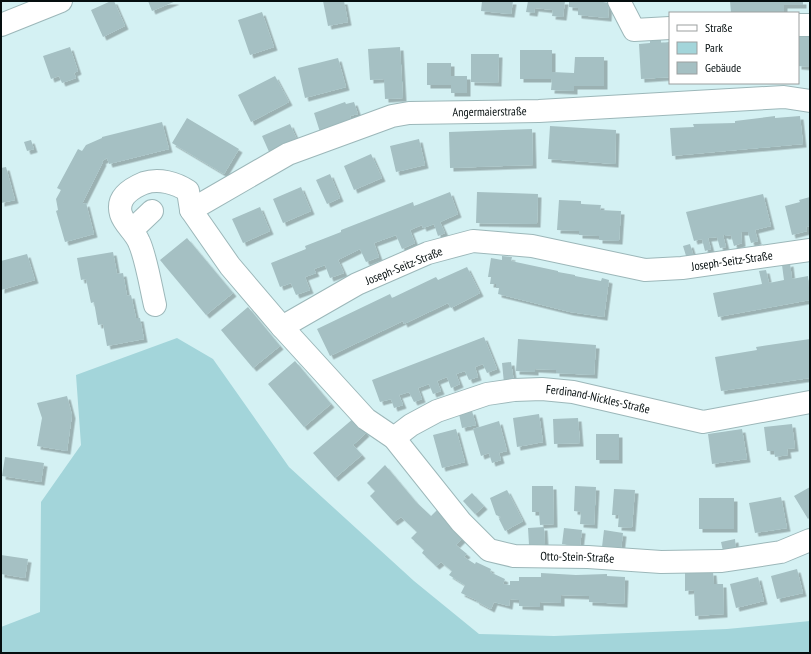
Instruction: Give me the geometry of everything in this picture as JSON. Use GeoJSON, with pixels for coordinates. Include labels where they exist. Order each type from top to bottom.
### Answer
{"type":"FeatureCollection","features":[{"type":"Feature","properties":{"kind":"street"},"geometry":{"type":"LineString","coordinates":[[1,25],[61,1]]}},
{"type":"Feature","properties":{"kind":"street"},"geometry":{"type":"LineString","coordinates":[[622,7],[634,30],[669,28]]}},
{"type":"Feature","properties":{"kind":"street"},"geometry":{"type":"LineString","coordinates":[[799,25],[810,25]]}},
{"type":"Feature","properties":{"kind":"street","name":"Angermaierstraße"},"geometry":{"type":"LineString","coordinates":[[191,210],[288,154],[392,116],[409,113],[540,111],[784,97],[810,101]]}},
{"type":"Feature","properties":{"kind":"street"},"geometry":{"type":"LineString","coordinates":[[155,305],[139,242],[120,214],[121,200],[130,189],[149,182],[178,184],[188,191],[191,210],[230,266],[282,327],[366,419],[394,438]]}},
{"type":"Feature","properties":{"kind":"street"},"geometry":{"type":"LineString","coordinates":[[132,230],[152,211]]}},
{"type":"Feature","properties":{"kind":"street","name":"Joseph-Seitz-Straße"},"geometry":{"type":"LineString","coordinates":[[282,327],[357,284],[428,253],[473,241],[532,246],[645,270],[682,268],[810,250]]}},
{"type":"Feature","properties":{"kind":"street","name":"Ferdinand-Nickles-Straße"},"geometry":{"type":"LineString","coordinates":[[394,438],[411,425],[437,411],[487,394],[514,390],[542,389],[573,392],[703,422],[810,402]]}},
{"type":"Feature","properties":{"kind":"street","name":"Otto-Stein-Straße"},"geometry":{"type":"LineString","coordinates":[[394,438],[461,522],[489,550],[514,556],[588,557],[662,562],[722,561],[781,552],[810,540]]}},
{"type":"Feature","properties":{"kind":"green space"},"geometry":{"type":"Polygon","coordinates":[[[177,338],[213,359],[289,467],[414,581],[479,634],[554,636],[727,629],[810,621],[810,653],[1,653],[1,627],[40,612],[41,502],[81,445],[76,375],[177,338]]]}},
{"type":"Feature","properties":{"kind":"building"},"geometry":{"type":"Polygon","coordinates":[[[114,1],[125,26],[103,37],[91,10],[114,1]]]}},
{"type":"Feature","properties":{"kind":"building"},"geometry":{"type":"Polygon","coordinates":[[[148,1],[176,1],[152,11],[148,1]]]}},
{"type":"Feature","properties":{"kind":"building"},"geometry":{"type":"Polygon","coordinates":[[[323,1],[344,1],[348,22],[328,26],[323,1]]]}},
{"type":"Feature","properties":{"kind":"building"},"geometry":{"type":"Polygon","coordinates":[[[482,1],[513,1],[511,14],[481,11],[482,1]]]}},
{"type":"Feature","properties":{"kind":"building"},"geometry":{"type":"Polygon","coordinates":[[[528,1],[565,1],[563,17],[552,16],[553,10],[535,8],[534,13],[526,12],[528,1]]]}},
{"type":"Feature","properties":{"kind":"building"},"geometry":{"type":"Polygon","coordinates":[[[569,1],[603,1],[609,3],[608,18],[578,15],[578,8],[569,7],[569,1]]]}},
{"type":"Feature","properties":{"kind":"building"},"geometry":{"type":"Polygon","coordinates":[[[730,1],[803,1],[803,5],[784,5],[784,12],[731,12],[730,1]]]}},
{"type":"Feature","properties":{"kind":"building"},"geometry":{"type":"Polygon","coordinates":[[[262,12],[274,47],[250,55],[238,20],[262,12]]]}},
{"type":"Feature","properties":{"kind":"building"},"geometry":{"type":"Polygon","coordinates":[[[799,36],[810,37],[810,67],[799,66],[799,36]]]}},
{"type":"Feature","properties":{"kind":"building"},"geometry":{"type":"Polygon","coordinates":[[[650,39],[661,39],[661,43],[669,42],[669,77],[641,79],[639,44],[650,43],[650,39]]]}},
{"type":"Feature","properties":{"kind":"building"},"geometry":{"type":"Polygon","coordinates":[[[70,47],[78,71],[74,73],[76,78],[62,83],[59,76],[51,79],[43,56],[70,47]]]}},
{"type":"Feature","properties":{"kind":"building"},"geometry":{"type":"Polygon","coordinates":[[[400,47],[403,98],[385,99],[384,79],[370,80],[368,49],[400,47]]]}},
{"type":"Feature","properties":{"kind":"building"},"geometry":{"type":"Polygon","coordinates":[[[520,50],[552,50],[552,72],[574,73],[575,57],[604,57],[604,86],[574,86],[574,91],[551,90],[552,79],[520,79],[520,50]]]}},
{"type":"Feature","properties":{"kind":"building"},"geometry":{"type":"Polygon","coordinates":[[[471,54],[499,54],[498,83],[471,82],[471,54]]]}},
{"type":"Feature","properties":{"kind":"building"},"geometry":{"type":"Polygon","coordinates":[[[338,58],[346,87],[305,98],[298,68],[338,58]]]}},
{"type":"Feature","properties":{"kind":"building"},"geometry":{"type":"Polygon","coordinates":[[[427,63],[451,63],[451,76],[467,76],[467,93],[451,93],[451,85],[427,85],[427,63]]]}},
{"type":"Feature","properties":{"kind":"building"},"geometry":{"type":"Polygon","coordinates":[[[275,76],[289,102],[251,122],[238,95],[275,76]]]}},
{"type":"Feature","properties":{"kind":"building"},"geometry":{"type":"Polygon","coordinates":[[[345,102],[346,104],[354,102],[358,114],[350,116],[352,121],[320,132],[314,113],[345,102]]]}},
{"type":"Feature","properties":{"kind":"building"},"geometry":{"type":"Polygon","coordinates":[[[775,116],[775,118],[800,116],[803,144],[672,156],[670,128],[694,127],[693,124],[735,123],[735,121],[775,116]]]}},
{"type":"Feature","properties":{"kind":"building"},"geometry":{"type":"Polygon","coordinates":[[[187,118],[239,149],[224,174],[172,143],[187,118]]]}},
{"type":"Feature","properties":{"kind":"building"},"geometry":{"type":"Polygon","coordinates":[[[162,122],[169,149],[109,164],[107,158],[102,161],[103,162],[83,202],[83,204],[86,203],[94,234],[65,242],[56,211],[58,210],[56,199],[61,190],[57,188],[78,149],[82,151],[86,145],[102,137],[162,122]]]}},
{"type":"Feature","properties":{"kind":"building"},"geometry":{"type":"Polygon","coordinates":[[[290,124],[298,142],[270,154],[262,136],[290,124]]]}},
{"type":"Feature","properties":{"kind":"building"},"geometry":{"type":"Polygon","coordinates":[[[550,126],[616,130],[615,164],[548,159],[550,126]]]}},
{"type":"Feature","properties":{"kind":"building"},"geometry":{"type":"Polygon","coordinates":[[[532,129],[533,165],[450,168],[449,132],[532,129]]]}},
{"type":"Feature","properties":{"kind":"building"},"geometry":{"type":"Polygon","coordinates":[[[419,139],[425,165],[396,172],[390,146],[419,139]]]}},
{"type":"Feature","properties":{"kind":"building"},"geometry":{"type":"Polygon","coordinates":[[[31,140],[34,149],[27,151],[24,142],[31,140]]]}},
{"type":"Feature","properties":{"kind":"building"},"geometry":{"type":"Polygon","coordinates":[[[371,154],[382,178],[354,190],[344,166],[371,154]]]}},
{"type":"Feature","properties":{"kind":"building"},"geometry":{"type":"Polygon","coordinates":[[[6,167],[15,200],[1,203],[1,168],[6,167]]]}},
{"type":"Feature","properties":{"kind":"building"},"geometry":{"type":"Polygon","coordinates":[[[330,174],[340,198],[327,204],[316,180],[330,174]]]}},
{"type":"Feature","properties":{"kind":"building"},"geometry":{"type":"Polygon","coordinates":[[[301,187],[311,211],[283,223],[273,199],[301,187]]]}},
{"type":"Feature","properties":{"kind":"building"},"geometry":{"type":"Polygon","coordinates":[[[450,192],[458,214],[440,222],[445,233],[438,236],[434,224],[423,228],[422,225],[410,230],[415,243],[402,249],[396,235],[374,243],[379,257],[366,262],[360,249],[338,260],[344,273],[330,278],[325,265],[314,269],[316,273],[305,277],[310,290],[296,295],[291,283],[280,287],[271,263],[306,249],[305,246],[341,232],[341,230],[413,202],[414,206],[450,192]]]}},
{"type":"Feature","properties":{"kind":"building"},"geometry":{"type":"Polygon","coordinates":[[[477,192],[538,194],[537,224],[476,223],[477,192]]]}},
{"type":"Feature","properties":{"kind":"building"},"geometry":{"type":"Polygon","coordinates":[[[763,194],[771,226],[755,230],[758,241],[751,243],[748,232],[741,232],[742,243],[734,246],[731,235],[723,235],[726,247],[720,248],[717,237],[708,238],[711,249],[705,251],[702,239],[694,241],[686,212],[763,194]]]}},
{"type":"Feature","properties":{"kind":"building"},"geometry":{"type":"Polygon","coordinates":[[[810,197],[810,226],[806,227],[807,231],[792,235],[785,206],[800,202],[799,200],[810,197]]]}},
{"type":"Feature","properties":{"kind":"building"},"geometry":{"type":"Polygon","coordinates":[[[559,200],[581,201],[581,204],[601,205],[600,210],[621,211],[619,241],[599,240],[599,236],[579,235],[579,231],[557,230],[559,200]]]}},
{"type":"Feature","properties":{"kind":"building"},"geometry":{"type":"Polygon","coordinates":[[[260,207],[270,231],[243,243],[232,219],[260,207]]]}},
{"type":"Feature","properties":{"kind":"building"},"geometry":{"type":"Polygon","coordinates":[[[187,238],[233,293],[206,315],[160,260],[187,238]]]}},
{"type":"Feature","properties":{"kind":"building"},"geometry":{"type":"Polygon","coordinates":[[[690,244],[694,257],[687,259],[683,246],[690,244]]]}},
{"type":"Feature","properties":{"kind":"building"},"geometry":{"type":"Polygon","coordinates":[[[113,252],[117,274],[123,273],[127,296],[131,295],[136,318],[140,318],[144,339],[107,346],[103,324],[98,325],[94,302],[91,303],[86,279],[81,280],[77,258],[113,252]]]}},
{"type":"Feature","properties":{"kind":"building"},"geometry":{"type":"Polygon","coordinates":[[[27,254],[35,280],[1,290],[1,261],[27,254]]]}},
{"type":"Feature","properties":{"kind":"building"},"geometry":{"type":"Polygon","coordinates":[[[502,256],[512,257],[511,261],[575,276],[601,281],[602,278],[609,280],[604,317],[570,312],[498,294],[499,288],[496,288],[496,284],[490,284],[491,277],[488,277],[491,258],[502,260],[502,256]]]}},
{"type":"Feature","properties":{"kind":"building"},"geometry":{"type":"Polygon","coordinates":[[[790,263],[792,279],[808,276],[810,300],[718,317],[713,293],[762,284],[759,271],[766,270],[769,283],[784,280],[782,265],[790,263]]]}},
{"type":"Feature","properties":{"kind":"building"},"geometry":{"type":"Polygon","coordinates":[[[467,267],[480,293],[451,308],[448,303],[404,324],[403,321],[330,356],[317,329],[390,294],[392,298],[436,277],[438,280],[467,267]]]}},
{"type":"Feature","properties":{"kind":"building"},"geometry":{"type":"Polygon","coordinates":[[[248,307],[280,346],[253,368],[221,330],[248,307]]]}},
{"type":"Feature","properties":{"kind":"building"},"geometry":{"type":"Polygon","coordinates":[[[484,337],[497,369],[487,373],[483,364],[475,367],[478,377],[469,380],[465,371],[456,374],[460,384],[451,388],[447,377],[437,381],[441,391],[433,394],[429,384],[418,388],[422,399],[414,402],[409,392],[399,395],[403,405],[394,408],[391,399],[380,402],[372,380],[484,337]]]}},
{"type":"Feature","properties":{"kind":"building"},"geometry":{"type":"Polygon","coordinates":[[[518,339],[596,345],[594,375],[556,373],[556,370],[535,369],[535,372],[516,371],[518,339]]]}},
{"type":"Feature","properties":{"kind":"building"},"geometry":{"type":"Polygon","coordinates":[[[810,339],[810,378],[721,391],[715,357],[757,350],[756,347],[810,339]]]}},
{"type":"Feature","properties":{"kind":"building"},"geometry":{"type":"Polygon","coordinates":[[[295,361],[331,404],[304,427],[268,384],[295,361]]]}},
{"type":"Feature","properties":{"kind":"building"},"geometry":{"type":"Polygon","coordinates":[[[511,362],[514,382],[504,383],[502,363],[511,362]]]}},
{"type":"Feature","properties":{"kind":"building"},"geometry":{"type":"Polygon","coordinates":[[[67,396],[72,415],[67,451],[37,446],[42,418],[37,403],[67,396]]]}},
{"type":"Feature","properties":{"kind":"building"},"geometry":{"type":"Polygon","coordinates":[[[472,411],[476,425],[462,428],[459,414],[472,411]]]}},
{"type":"Feature","properties":{"kind":"building"},"geometry":{"type":"Polygon","coordinates":[[[539,414],[543,442],[517,447],[513,418],[539,414]]]}},
{"type":"Feature","properties":{"kind":"building"},"geometry":{"type":"Polygon","coordinates":[[[354,418],[366,433],[353,445],[362,455],[335,478],[313,453],[354,418]]]}},
{"type":"Feature","properties":{"kind":"building"},"geometry":{"type":"Polygon","coordinates":[[[578,418],[580,443],[554,444],[553,419],[578,418]]]}},
{"type":"Feature","properties":{"kind":"building"},"geometry":{"type":"Polygon","coordinates":[[[499,421],[507,451],[499,453],[501,460],[492,463],[489,453],[481,456],[473,429],[499,421]]]}},
{"type":"Feature","properties":{"kind":"building"},"geometry":{"type":"Polygon","coordinates":[[[792,424],[795,448],[787,449],[788,455],[775,457],[774,451],[767,451],[764,427],[792,424]]]}},
{"type":"Feature","properties":{"kind":"building"},"geometry":{"type":"Polygon","coordinates":[[[456,429],[465,462],[442,468],[433,435],[456,429]]]}},
{"type":"Feature","properties":{"kind":"building"},"geometry":{"type":"Polygon","coordinates":[[[742,429],[747,459],[712,464],[708,434],[742,429]]]}},
{"type":"Feature","properties":{"kind":"building"},"geometry":{"type":"Polygon","coordinates":[[[596,434],[619,434],[619,460],[596,460],[596,434]]]}},
{"type":"Feature","properties":{"kind":"building"},"geometry":{"type":"Polygon","coordinates":[[[5,457],[44,463],[41,482],[2,476],[5,457]]]}},
{"type":"Feature","properties":{"kind":"building"},"geometry":{"type":"Polygon","coordinates":[[[385,465],[416,502],[431,516],[438,509],[464,537],[456,545],[467,554],[464,557],[475,564],[476,562],[491,569],[490,572],[505,579],[503,584],[510,585],[510,581],[519,581],[519,577],[541,577],[541,573],[576,575],[607,574],[607,576],[625,577],[624,604],[589,602],[589,596],[561,595],[561,603],[540,602],[540,607],[519,606],[519,600],[510,599],[509,606],[494,602],[491,609],[461,593],[465,585],[449,575],[452,571],[441,562],[436,566],[422,553],[424,550],[411,538],[417,532],[401,517],[394,522],[370,496],[375,491],[367,483],[385,465]]]}},
{"type":"Feature","properties":{"kind":"building"},"geometry":{"type":"Polygon","coordinates":[[[532,486],[553,486],[554,524],[540,525],[539,512],[532,512],[532,486]]]}},
{"type":"Feature","properties":{"kind":"building"},"geometry":{"type":"Polygon","coordinates":[[[575,486],[596,487],[594,525],[580,524],[581,512],[574,511],[575,486]]]}},
{"type":"Feature","properties":{"kind":"building"},"geometry":{"type":"Polygon","coordinates":[[[810,487],[810,517],[808,519],[794,496],[810,487]]]}},
{"type":"Feature","properties":{"kind":"building"},"geometry":{"type":"Polygon","coordinates":[[[614,489],[635,490],[632,528],[618,527],[619,515],[612,515],[614,489]]]}},
{"type":"Feature","properties":{"kind":"building"},"geometry":{"type":"Polygon","coordinates":[[[507,490],[523,521],[505,531],[499,519],[501,517],[496,515],[490,498],[507,490]]]}},
{"type":"Feature","properties":{"kind":"building"},"geometry":{"type":"Polygon","coordinates":[[[472,493],[484,506],[475,514],[463,501],[472,493]]]}},
{"type":"Feature","properties":{"kind":"building"},"geometry":{"type":"Polygon","coordinates":[[[781,497],[787,528],[755,533],[749,503],[781,497]]]}},
{"type":"Feature","properties":{"kind":"building"},"geometry":{"type":"Polygon","coordinates":[[[699,498],[734,498],[734,529],[699,529],[699,498]]]}},
{"type":"Feature","properties":{"kind":"building"},"geometry":{"type":"Polygon","coordinates":[[[544,527],[545,544],[529,545],[528,528],[544,527]]]}},
{"type":"Feature","properties":{"kind":"building"},"geometry":{"type":"Polygon","coordinates":[[[564,528],[582,530],[580,546],[562,544],[564,528]]]}},
{"type":"Feature","properties":{"kind":"building"},"geometry":{"type":"Polygon","coordinates":[[[604,530],[623,533],[621,550],[602,547],[604,530]]]}},
{"type":"Feature","properties":{"kind":"building"},"geometry":{"type":"Polygon","coordinates":[[[735,539],[736,549],[723,551],[721,542],[735,539]]]}},
{"type":"Feature","properties":{"kind":"building"},"geometry":{"type":"Polygon","coordinates":[[[1,555],[28,559],[25,578],[1,574],[1,555]]]}},
{"type":"Feature","properties":{"kind":"building"},"geometry":{"type":"Polygon","coordinates":[[[797,569],[803,593],[777,599],[771,576],[797,569]]]}},
{"type":"Feature","properties":{"kind":"building"},"geometry":{"type":"Polygon","coordinates":[[[713,572],[714,584],[723,584],[724,614],[695,616],[694,590],[685,591],[685,573],[713,572]]]}},
{"type":"Feature","properties":{"kind":"building"},"geometry":{"type":"Polygon","coordinates":[[[758,577],[764,601],[736,608],[730,584],[758,577]]]}}]}
